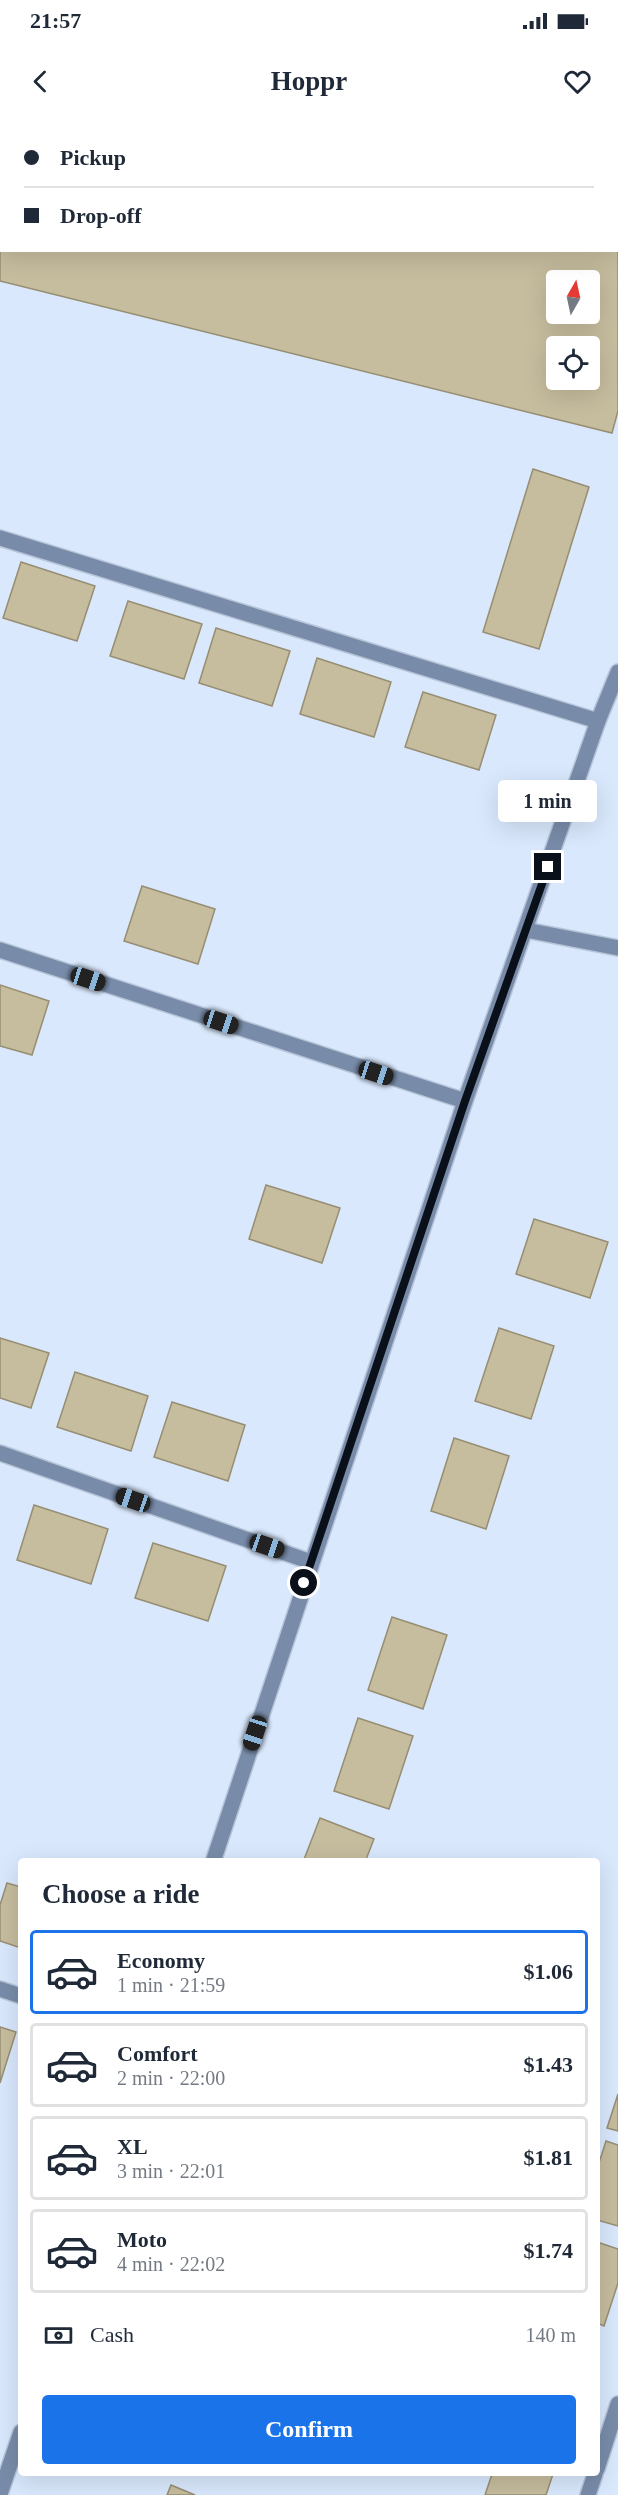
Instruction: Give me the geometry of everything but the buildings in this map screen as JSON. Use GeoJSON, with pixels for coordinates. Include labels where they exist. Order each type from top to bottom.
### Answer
{"type":"FeatureCollection","features":[{"type":"Feature","properties":{"kind":"street"},"geometry":{"type":"LineString","coordinates":[[0,537],[598,721]]}},
{"type":"Feature","properties":{"kind":"street"},"geometry":{"type":"LineString","coordinates":[[214,1858],[465,1101],[598,721],[618,672]]}},
{"type":"Feature","properties":{"kind":"street"},"geometry":{"type":"LineString","coordinates":[[526,930],[618,948]]}},
{"type":"Feature","properties":{"kind":"street"},"geometry":{"type":"LineString","coordinates":[[0,950],[465,1101]]}},
{"type":"Feature","properties":{"kind":"street"},"geometry":{"type":"LineString","coordinates":[[0,1453],[311,1562]]}},
{"type":"Feature","properties":{"kind":"street"},"geometry":{"type":"LineString","coordinates":[[0,1989],[18,1995]]}},
{"type":"Feature","properties":{"kind":"street"},"geometry":{"type":"LineString","coordinates":[[600,2460],[618,2404]]}},
{"type":"Feature","properties":{"kind":"street"},"geometry":{"type":"LineString","coordinates":[[0,2494],[18,2441]]}},
{"type":"Feature","properties":{"kind":"street"},"geometry":{"type":"LineString","coordinates":[[588,2495],[595,2476]]}},
{"type":"Feature","properties":{"kind":"route"},"geometry":{"type":"LineString","coordinates":[[304,1583],[465,1101],[548,867]]}}]}
